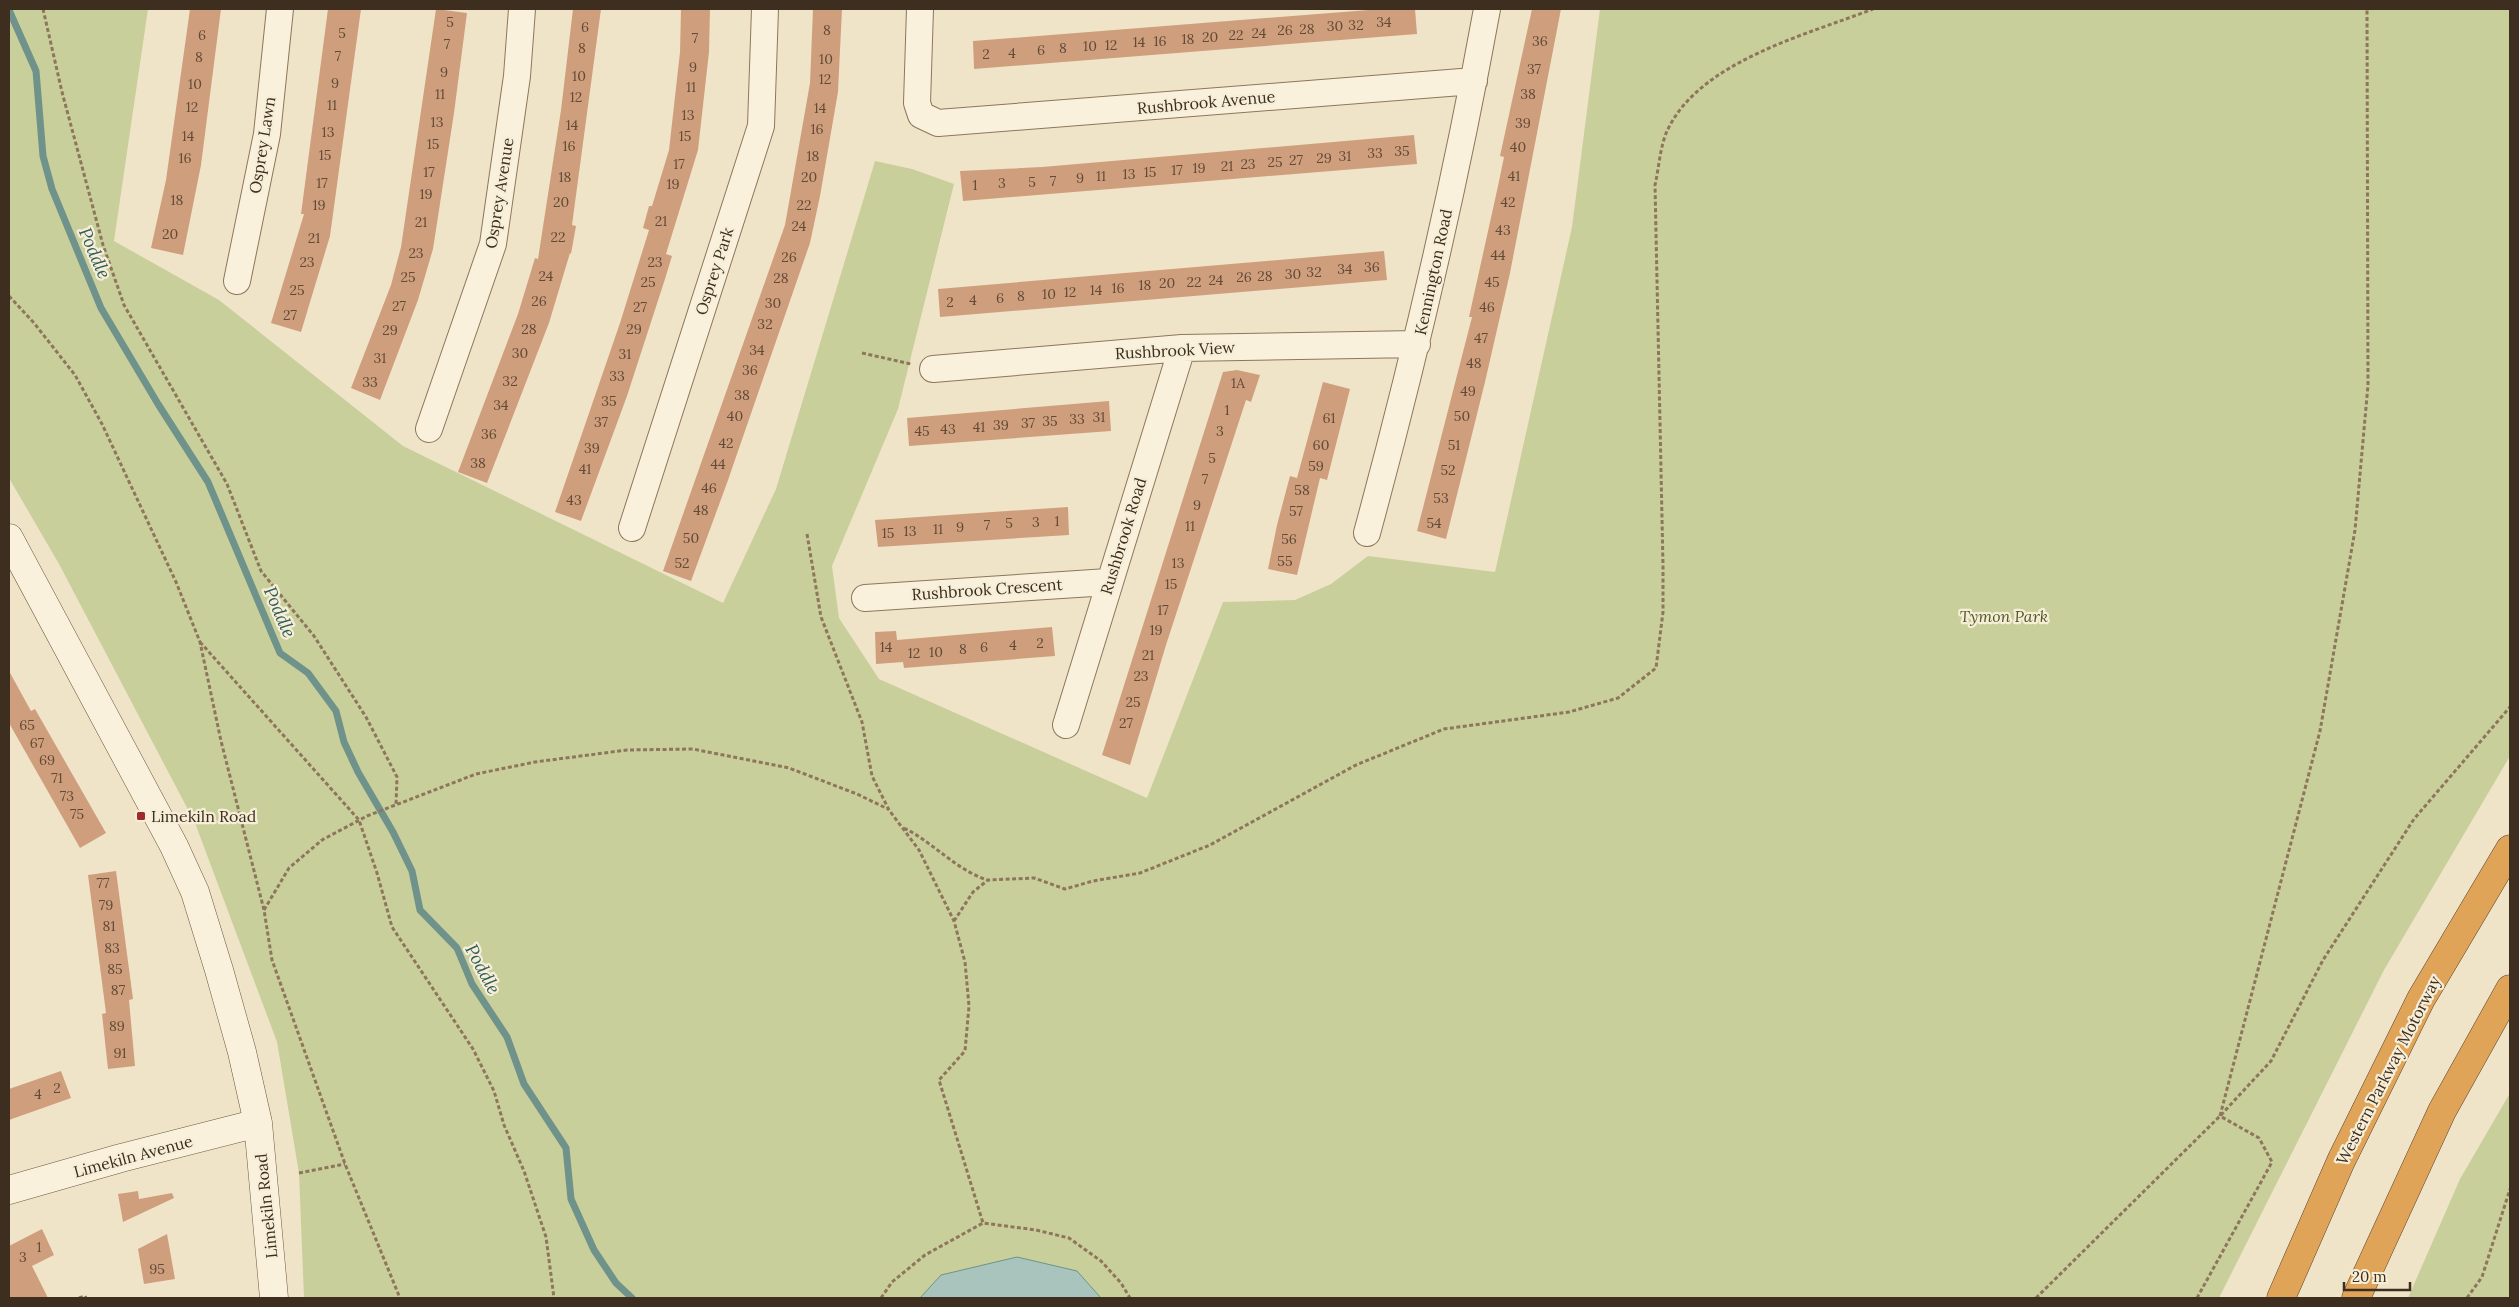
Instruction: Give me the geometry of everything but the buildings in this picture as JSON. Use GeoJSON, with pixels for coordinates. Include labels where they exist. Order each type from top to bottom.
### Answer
{"type":"FeatureCollection","features":[{"type":"Feature","properties":{"kind":"highway","name":"Western Parkway Motorway"},"geometry":{"type":"LineString","coordinates":[[2280,1298],[2341,1161],[2421,999],[2510,849]]}},
{"type":"Feature","properties":{"kind":"highway"},"geometry":{"type":"LineString","coordinates":[[2356,1298],[2442,1111],[2510,988]]}},
{"type":"Feature","properties":{"kind":"street","name":"Osprey Lawn"},"geometry":{"type":"LineString","coordinates":[[236,281],[267,134],[280,9]]}},
{"type":"Feature","properties":{"kind":"street","name":"Osprey Avenue"},"geometry":{"type":"LineString","coordinates":[[428,429],[493,244],[517,76],[522,9]]}},
{"type":"Feature","properties":{"kind":"street","name":"Osprey Park"},"geometry":{"type":"LineString","coordinates":[[632,528],[761,126],[765,9]]}},
{"type":"Feature","properties":{"kind":"street","name":"Rushbrook Avenue"},"geometry":{"type":"LineString","coordinates":[[920,9],[917,103],[921,115],[938,123],[1474,81]]}},
{"type":"Feature","properties":{"kind":"street","name":"Kennington Road"},"geometry":{"type":"LineString","coordinates":[[1367,533],[1417,344],[1474,81],[1487,9]]}},
{"type":"Feature","properties":{"kind":"street","name":"Rushbrook View"},"geometry":{"type":"LineString","coordinates":[[924,367],[1182,348],[1417,344]]}},
{"type":"Feature","properties":{"kind":"street","name":"Rushbrook Road"},"geometry":{"type":"LineString","coordinates":[[1066,725],[1108,582],[1182,348]]}},
{"type":"Feature","properties":{"kind":"street","name":"Limekiln Road"},"geometry":{"type":"LineString","coordinates":[[9,538],[185,869],[220,970],[242,1052],[258,1124],[274,1298]]}},
{"type":"Feature","properties":{"kind":"street","name":"Rushbrook Crescent"},"geometry":{"type":"LineString","coordinates":[[865,598],[1108,582]]}},
{"type":"Feature","properties":{"kind":"street","name":"Limekiln Avenue"},"geometry":{"type":"LineString","coordinates":[[9,1190],[120,1158],[258,1124]]}},
{"type":"Feature","properties":{"kind":"path"},"geometry":{"type":"LineString","coordinates":[[43,9],[62,92],[98,226],[124,305],[227,484],[261,571],[314,636],[366,717],[397,777],[396,805]]}},
{"type":"Feature","properties":{"kind":"path"},"geometry":{"type":"LineString","coordinates":[[904,828],[921,836],[971,874],[988,880],[1034,878],[1065,890],[1093,881],[1140,873],[1210,845],[1356,765],[1444,729],[1569,712],[1585,708],[1618,698],[1656,668],[1663,612],[1663,566],[1655,185],[1667,130],[1688,98],[1739,61],[1873,9]]}},
{"type":"Feature","properties":{"kind":"path"},"geometry":{"type":"LineString","coordinates":[[2220,1116],[2320,731],[2354,530],[2368,385],[2367,9]]}},
{"type":"Feature","properties":{"kind":"path"},"geometry":{"type":"LineString","coordinates":[[9,296],[34,323],[75,375],[102,424],[176,582],[200,642],[221,741],[264,910],[272,960],[345,1164],[400,1298]]}},
{"type":"Feature","properties":{"kind":"path"},"geometry":{"type":"LineString","coordinates":[[862,353],[924,367]]}},
{"type":"Feature","properties":{"kind":"path"},"geometry":{"type":"LineString","coordinates":[[808,534],[821,617],[862,722],[872,776],[889,810],[919,850],[954,921],[965,962],[970,1006],[965,1051],[939,1080],[983,1223]]}},
{"type":"Feature","properties":{"kind":"path"},"geometry":{"type":"LineString","coordinates":[[200,642],[359,820],[377,873],[392,927],[473,1049],[494,1091],[504,1125],[524,1171],[546,1237],[554,1298]]}},
{"type":"Feature","properties":{"kind":"path"},"geometry":{"type":"LineString","coordinates":[[2036,1298],[2220,1116],[2271,1060],[2323,960],[2414,820],[2510,707]]}},
{"type":"Feature","properties":{"kind":"path"},"geometry":{"type":"LineString","coordinates":[[264,910],[289,868],[322,840],[367,816],[476,774],[535,762],[627,750],[693,749],[789,768],[857,794],[889,810]]}},
{"type":"Feature","properties":{"kind":"path"},"geometry":{"type":"LineString","coordinates":[[954,921],[974,892],[988,880]]}},
{"type":"Feature","properties":{"kind":"path"},"geometry":{"type":"LineString","coordinates":[[2197,1298],[2272,1162],[2259,1138],[2220,1116]]}},
{"type":"Feature","properties":{"kind":"path"},"geometry":{"type":"LineString","coordinates":[[299,1173],[345,1164]]}},
{"type":"Feature","properties":{"kind":"path"},"geometry":{"type":"LineString","coordinates":[[2467,1298],[2482,1277],[2510,1189]]}},
{"type":"Feature","properties":{"kind":"path"},"geometry":{"type":"LineString","coordinates":[[881,1298],[892,1282],[925,1255],[983,1223],[1036,1230],[1069,1238],[1101,1261],[1121,1283],[1130,1298]]}},
{"type":"Feature","properties":{"kind":"path"},"geometry":{"type":"LineString","coordinates":[[80,1298],[85,1296],[86,1298]]}},
{"type":"Feature","properties":{"kind":"green space","name":"Tymon Park"},"geometry":{"type":"Polygon","coordinates":[[[9,9],[148,9],[114,241],[219,300],[403,446],[723,603],[776,489],[875,161],[912,169],[954,184],[898,409],[832,566],[839,618],[879,679],[1147,798],[1223,602],[1295,600],[1331,584],[1368,556],[1495,572],[1572,227],[1600,9],[2510,9],[2510,756],[2384,970],[2219,1298],[304,1298],[299,1173],[277,1042],[195,823],[59,564],[9,478],[9,9]]]}},
{"type":"Feature","properties":{"kind":"green space"},"geometry":{"type":"Polygon","coordinates":[[[2510,1093],[2510,1298],[2408,1298],[2460,1179],[2510,1093]]]}},
{"type":"Feature","properties":{"kind":"water"},"geometry":{"type":"Polygon","coordinates":[[[1017,1257],[1077,1271],[1101,1298],[920,1298],[941,1275],[1017,1257]]]}},
{"type":"Feature","properties":{"kind":"waterway","name":"Poddle"},"geometry":{"type":"LineString","coordinates":[[9,10],[36,71],[43,156],[52,189],[101,308],[158,404],[208,482],[280,653],[308,673],[336,711],[344,742],[358,772],[393,832],[412,871],[420,910],[457,948],[472,984],[507,1037],[524,1084],[566,1148],[571,1199],[594,1250],[616,1283],[632,1298]]}},
{"type":"Feature","properties":{"kind":"place","name":"Limekiln Road"},"geometry":{"type":"Point","coordinates":[141,816]}}]}
